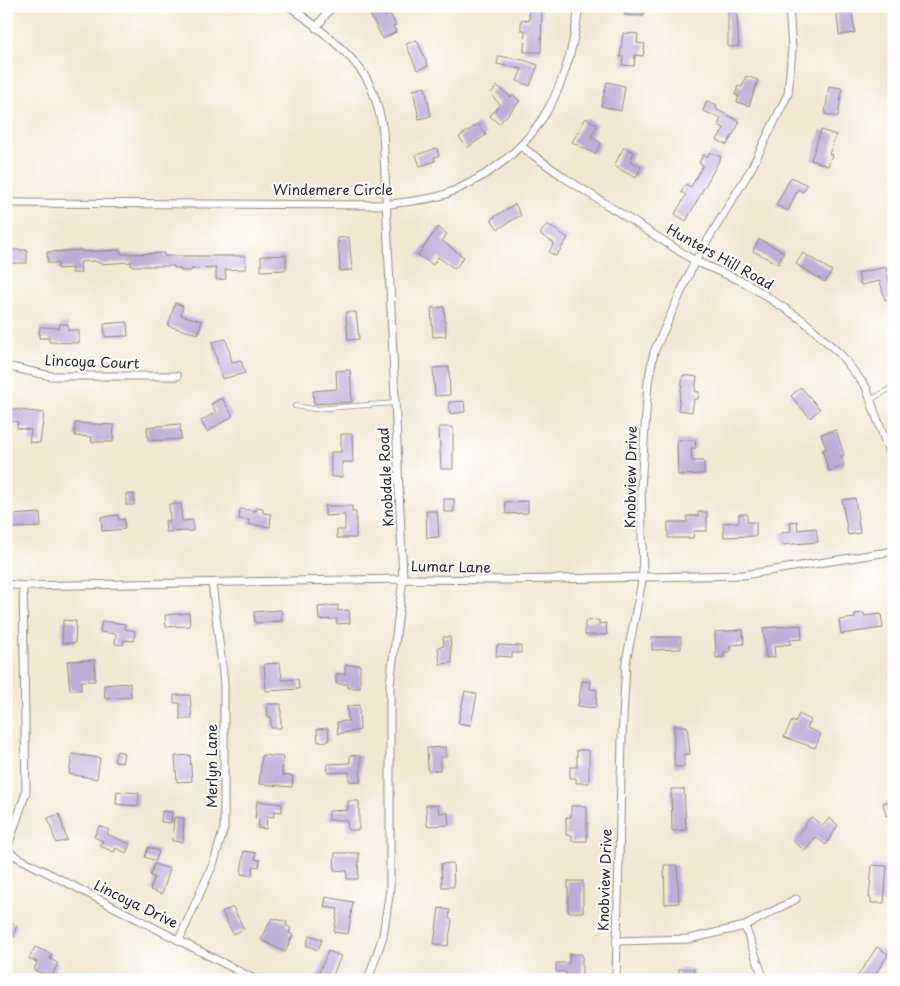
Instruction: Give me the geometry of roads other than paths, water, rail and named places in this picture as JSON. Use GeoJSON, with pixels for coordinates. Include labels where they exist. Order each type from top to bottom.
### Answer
{"type":"FeatureCollection","features":[{"type":"Feature","properties":{"kind":"street","name":"Knobdale Road"},"geometry":{"type":"LineString","coordinates":[[289,6],[352,60],[369,84],[383,130],[403,579],[390,684],[390,889],[383,936],[368,980]]}},
{"type":"Feature","properties":{"kind":"street"},"geometry":{"type":"LineString","coordinates":[[316,28],[332,6]]}},
{"type":"Feature","properties":{"kind":"street","name":"Windemere Circle"},"geometry":{"type":"LineString","coordinates":[[6,203],[386,205],[445,194],[494,168],[522,147],[541,120],[564,79],[576,34],[579,6]]}},
{"type":"Feature","properties":{"kind":"street","name":"Knobview Drive"},"geometry":{"type":"LineString","coordinates":[[616,980],[626,662],[643,576],[641,488],[648,382],[654,352],[695,261],[751,169],[788,94],[792,49],[788,6]]}},
{"type":"Feature","properties":{"kind":"street","name":"Hunters Hill Road"},"geometry":{"type":"LineString","coordinates":[[522,147],[565,178],[695,261],[746,284],[804,321],[840,354],[866,388],[894,474]]}},
{"type":"Feature","properties":{"kind":"street","name":"Lincoya Court"},"geometry":{"type":"LineString","coordinates":[[6,366],[50,376],[177,376]]}},
{"type":"Feature","properties":{"kind":"street","name":"Lumar Lane"},"geometry":{"type":"LineString","coordinates":[[6,584],[23,586],[743,575],[894,552]]}},
{"type":"Feature","properties":{"kind":"street","name":"Merlyn Lane"},"geometry":{"type":"LineString","coordinates":[[179,940],[214,862],[224,828],[224,683],[212,583]]}},
{"type":"Feature","properties":{"kind":"street"},"geometry":{"type":"LineString","coordinates":[[7,849],[26,792],[23,586]]}},
{"type":"Feature","properties":{"kind":"street","name":"Lincoya Drive"},"geometry":{"type":"LineString","coordinates":[[7,849],[15,856],[103,903],[256,980]]}},
{"type":"Feature","properties":{"kind":"street"},"geometry":{"type":"LineString","coordinates":[[616,942],[689,939],[744,926],[796,899]]}},
{"type":"Feature","properties":{"kind":"street"},"geometry":{"type":"LineString","coordinates":[[744,926],[764,980]]}},
{"type":"Feature","properties":{"kind":"lane"},"geometry":{"type":"LineString","coordinates":[[871,400],[894,386]]}},
{"type":"Feature","properties":{"kind":"lane"},"geometry":{"type":"LineString","coordinates":[[294,406],[314,410],[395,403]]}},
{"type":"Feature","properties":{"kind":"lane"},"geometry":{"type":"LineString","coordinates":[[885,442],[894,438]]}}]}
